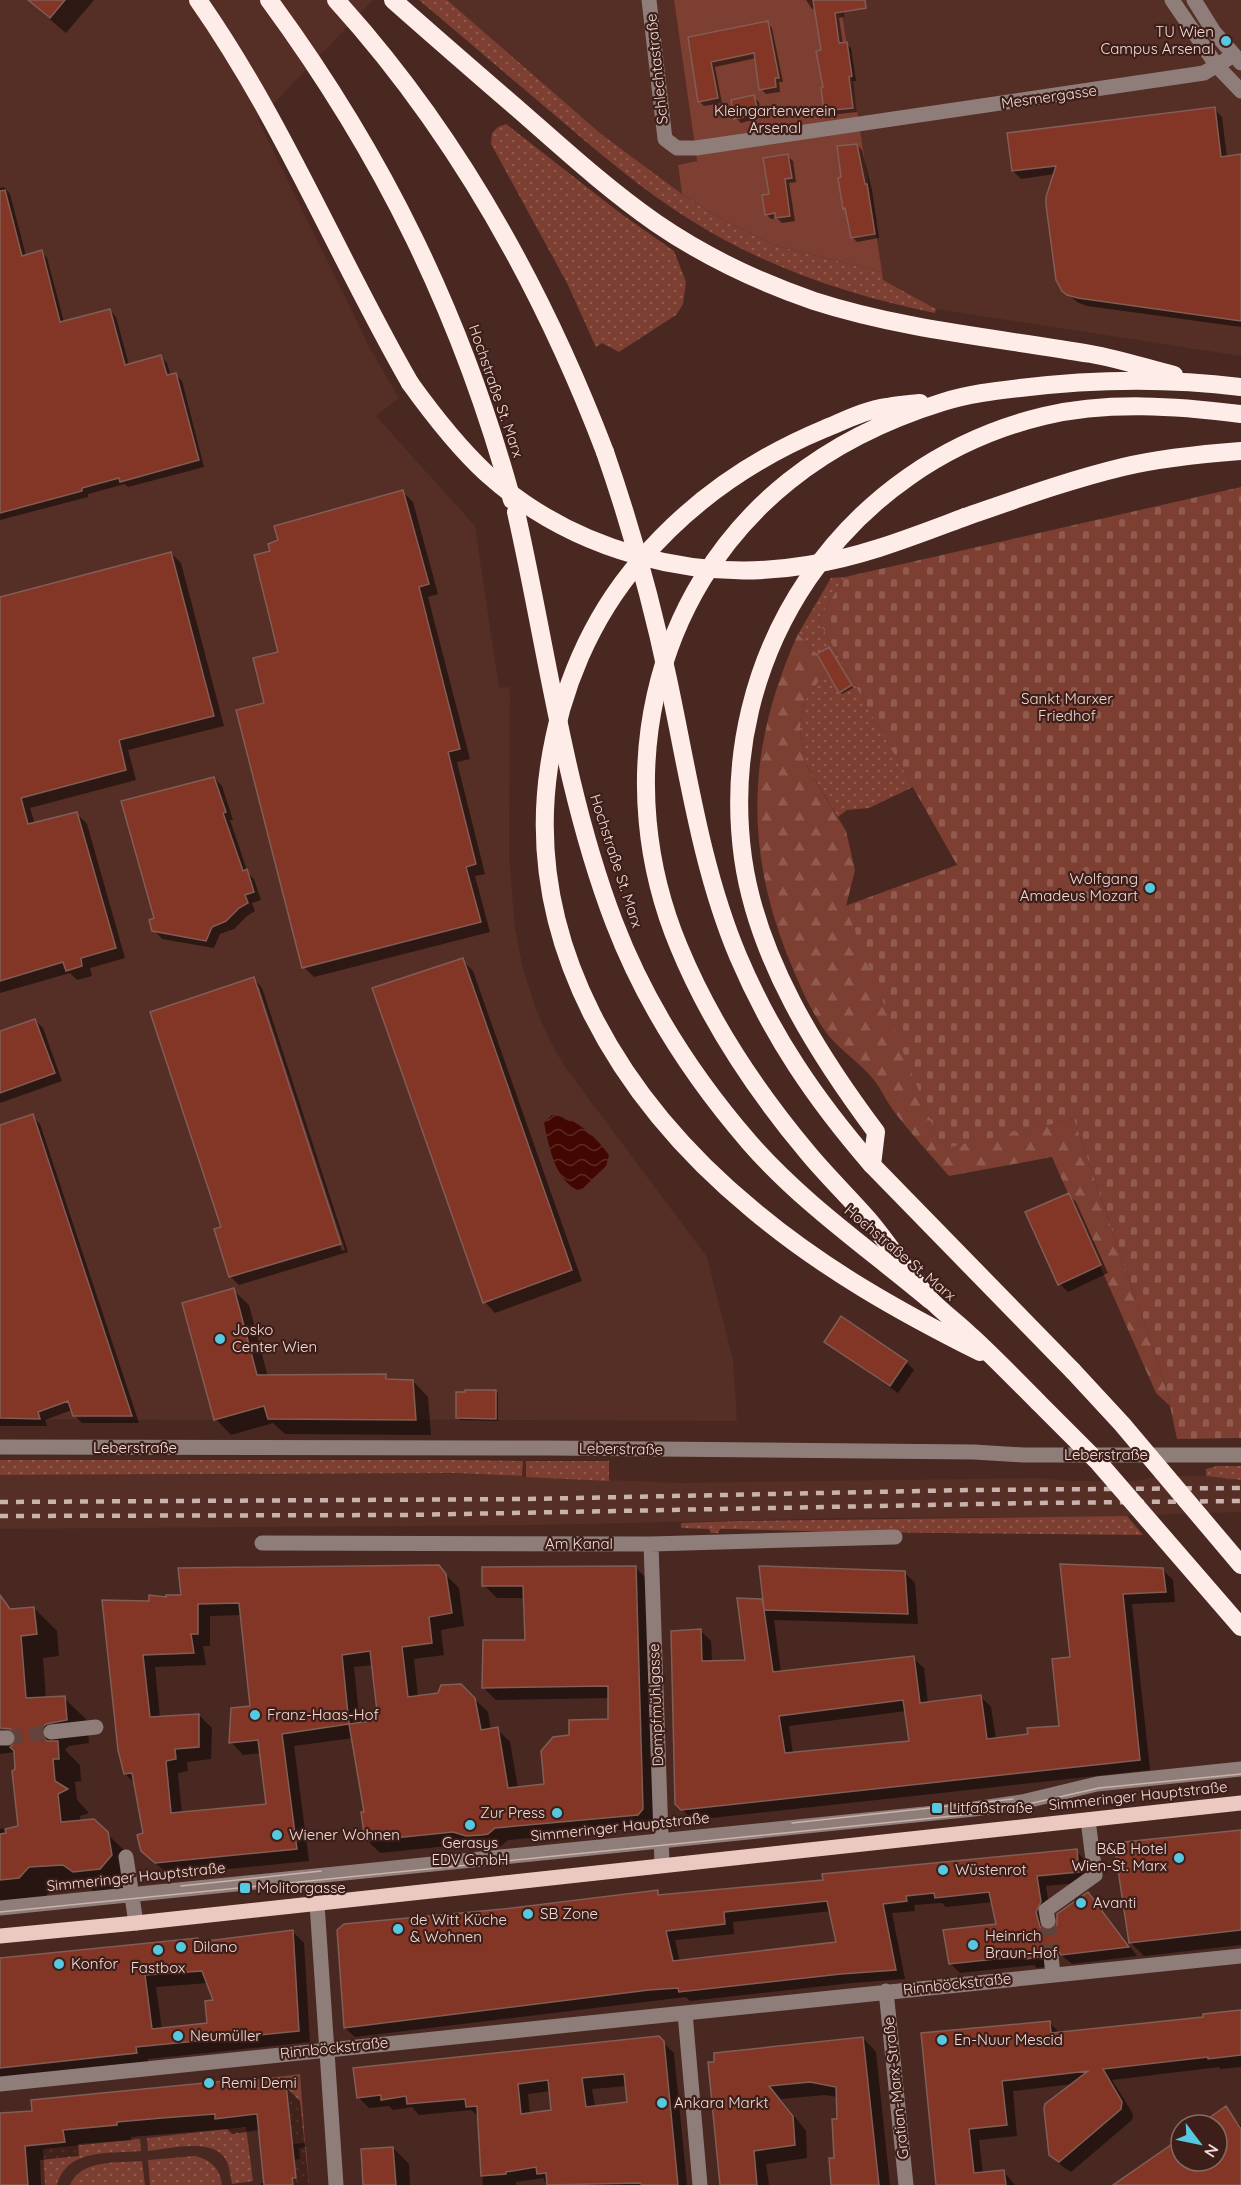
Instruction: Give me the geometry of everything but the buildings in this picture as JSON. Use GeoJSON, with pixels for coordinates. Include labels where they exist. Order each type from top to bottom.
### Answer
{"type":"FeatureCollection","features":[{"type":"Feature","properties":{"kind":"highway"},"geometry":{"type":"LineString","coordinates":[[198,0],[268,112],[381,332],[410,383],[436,420],[487,474],[525,503],[565,527],[609,547],[660,562],[712,570],[756,570],[808,565],[859,554],[1053,487],[1124,467],[1241,451]]}},
{"type":"Feature","properties":{"kind":"highway","name":"Hochstraße St. Marx"},"geometry":{"type":"LineString","coordinates":[[269,0],[325,79],[377,164],[422,252],[466,356],[496,441],[516,512],[565,748],[588,839],[615,922],[649,999],[691,1067],[750,1143],[823,1212],[930,1300],[998,1362],[1099,1463],[1241,1627]]}},
{"type":"Feature","properties":{"kind":"highway"},"geometry":{"type":"LineString","coordinates":[[336,0],[411,93],[471,180],[519,261],[564,350],[605,452],[640,558],[702,841],[721,909],[737,954],[792,1061],[835,1122],[872,1165],[1122,1424],[1241,1565]]}},
{"type":"Feature","properties":{"kind":"highway"},"geometry":{"type":"LineString","coordinates":[[393,0],[564,150],[656,223],[729,265],[814,301],[859,314],[933,330],[1093,354],[1199,382]]}},
{"type":"Feature","properties":{"kind":"highway"},"geometry":{"type":"LineString","coordinates":[[930,1300],[868,1219],[808,1153],[754,1083],[706,1006],[681,951],[662,901],[647,828],[646,747],[652,709],[663,667],[677,629],[711,567],[739,531],[770,498],[809,466],[879,426],[946,401],[974,394],[1087,381],[1199,382],[1241,387]]}},
{"type":"Feature","properties":{"kind":"highway"},"geometry":{"type":"LineString","coordinates":[[946,401],[884,407],[846,420],[771,453],[736,475],[676,521],[630,572],[592,631],[563,699],[552,742],[546,783],[544,823],[546,864],[553,906],[576,982],[617,1060],[689,1150],[752,1210],[826,1265],[902,1312],[998,1362]]}},
{"type":"Feature","properties":{"kind":"highway"},"geometry":{"type":"LineString","coordinates":[[872,1165],[876,1132],[824,1057],[784,983],[767,944],[743,860],[739,815],[740,768],[746,724],[759,674],[777,630],[815,567],[869,507],[908,476],[951,451],[997,430],[1046,416],[1095,409],[1147,406],[1197,408],[1241,414]]}},
{"type":"Feature","properties":{"kind":"main road","name":"Simmeringer Hauptstraße"},"geometry":{"type":"LineString","coordinates":[[0,1936],[317,1904],[1241,1803]]}},
{"type":"Feature","properties":{"kind":"street","name":"Schlechtastraße"},"geometry":{"type":"LineString","coordinates":[[649,0],[665,139]]}},
{"type":"Feature","properties":{"kind":"street"},"geometry":{"type":"LineString","coordinates":[[1172,0],[1217,66],[1241,91]]}},
{"type":"Feature","properties":{"kind":"street"},"geometry":{"type":"LineString","coordinates":[[1194,0],[1214,32],[1237,59]]}},
{"type":"Feature","properties":{"kind":"street","name":"Mesmergasse"},"geometry":{"type":"LineString","coordinates":[[665,139],[677,148],[696,148],[1204,73],[1237,59]]}},
{"type":"Feature","properties":{"kind":"street","name":"Leberstraße"},"geometry":{"type":"LineString","coordinates":[[0,1447],[549,1448],[975,1452],[1024,1455],[1241,1455]]}},
{"type":"Feature","properties":{"kind":"street","name":"Am Kanal"},"geometry":{"type":"LineString","coordinates":[[262,1543],[651,1544],[895,1537]]}},
{"type":"Feature","properties":{"kind":"street","name":"Dampfmühlgasse"},"geometry":{"type":"LineString","coordinates":[[651,1544],[662,1865]]}},
{"type":"Feature","properties":{"kind":"street"},"geometry":{"type":"LineString","coordinates":[[51,1732],[96,1727]]}},
{"type":"Feature","properties":{"kind":"street","name":"Simmeringer Hauptstraße"},"geometry":{"type":"LineString","coordinates":[[0,1908],[997,1807],[1097,1784],[1241,1769]]}},
{"type":"Feature","properties":{"kind":"street"},"geometry":{"type":"LineString","coordinates":[[1048,1921],[1046,1910],[1095,1875],[1088,1820]]}},
{"type":"Feature","properties":{"kind":"street"},"geometry":{"type":"LineString","coordinates":[[126,1857],[136,1923]]}},
{"type":"Feature","properties":{"kind":"street"},"geometry":{"type":"LineString","coordinates":[[317,1904],[336,2185]]}},
{"type":"Feature","properties":{"kind":"street"},"geometry":{"type":"LineString","coordinates":[[1051,1956],[1053,1975]]}},
{"type":"Feature","properties":{"kind":"street","name":"Rinnböckstraße"},"geometry":{"type":"LineString","coordinates":[[0,2084],[668,2014],[684,2019],[886,1991],[1241,1956]]}},
{"type":"Feature","properties":{"kind":"street","name":"Gratian-Marx-Straße"},"geometry":{"type":"LineString","coordinates":[[886,1991],[906,2185]]}},
{"type":"Feature","properties":{"kind":"street"},"geometry":{"type":"LineString","coordinates":[[684,2019],[700,2185]]}},
{"type":"Feature","properties":{"kind":"shaded area"},"geometry":{"type":"Polygon","coordinates":[[[0,0],[373,0],[258,120],[371,350],[399,398],[376,416],[475,526],[499,688],[509,687],[510,696],[509,857],[515,928],[523,969],[536,1009],[565,1067],[707,1257],[733,1360],[737,1421],[268,1419],[264,1406],[214,1420],[0,1419],[0,0]]]}},
{"type":"Feature","properties":{"kind":"shaded area"},"geometry":{"type":"Polygon","coordinates":[[[431,0],[674,0],[697,161],[678,165],[682,194],[601,134],[431,0]]]}},
{"type":"Feature","properties":{"kind":"shaded area"},"geometry":{"type":"Polygon","coordinates":[[[840,0],[1241,0],[1241,356],[936,309],[883,280],[840,0]]]}},
{"type":"Feature","properties":{"kind":"shaded area"},"geometry":{"type":"Polygon","coordinates":[[[455,1473],[678,1483],[1039,1478],[1070,1481],[1134,1481],[1161,1476],[1206,1476],[1241,1480],[1241,1512],[1092,1517],[847,1518],[540,1525],[0,1529],[0,1475],[455,1473]]]}},
{"type":"Feature","properties":{"kind":"green space"},"geometry":{"type":"Polygon","coordinates":[[[419,0],[447,0],[601,134],[682,194],[716,216],[774,245],[882,272],[883,280],[936,309],[935,313],[872,298],[809,278],[749,252],[692,221],[655,196],[603,155],[419,0]]]}},
{"type":"Feature","properties":{"kind":"green space","name":"Kleingartenverein Arsenal"},"geometry":{"type":"Polygon","coordinates":[[[674,0],[840,0],[882,272],[774,245],[716,216],[682,194],[678,165],[697,161],[674,0]]]}},
{"type":"Feature","properties":{"kind":"green space"},"geometry":{"type":"Polygon","coordinates":[[[506,124],[620,213],[674,251],[686,282],[683,304],[676,315],[619,352],[602,343],[596,347],[567,283],[491,144],[492,133],[498,127],[506,124]]]}},
{"type":"Feature","properties":{"kind":"green space","name":"Sankt Marxer Friedhof"},"geometry":{"type":"Polygon","coordinates":[[[1241,487],[1241,1438],[1177,1439],[1166,1387],[1074,1119],[942,1149],[845,906],[957,865],[818,620],[845,577],[1241,487]]]}},
{"type":"Feature","properties":{"kind":"green space"},"geometry":{"type":"Polygon","coordinates":[[[845,577],[818,620],[913,787],[869,808],[847,810],[838,817],[805,763],[800,729],[804,702],[826,671],[817,654],[798,634],[831,578],[845,577]]]}},
{"type":"Feature","properties":{"kind":"green space"},"geometry":{"type":"Polygon","coordinates":[[[798,634],[817,654],[826,671],[804,702],[800,729],[805,763],[846,831],[855,870],[846,906],[942,1148],[1074,1119],[1166,1387],[1170,1406],[1156,1393],[1052,1157],[949,1176],[896,1114],[874,1080],[828,1035],[804,994],[774,917],[764,876],[758,836],[761,755],[769,715],[781,675],[798,634]]]}},
{"type":"Feature","properties":{"kind":"green space"},"geometry":{"type":"Polygon","coordinates":[[[0,1460],[523,1461],[522,1476],[455,1473],[0,1475],[0,1460]]]}},
{"type":"Feature","properties":{"kind":"green space"},"geometry":{"type":"Polygon","coordinates":[[[526,1461],[609,1461],[609,1481],[526,1477],[526,1461]]]}},
{"type":"Feature","properties":{"kind":"green space"},"geometry":{"type":"Polygon","coordinates":[[[1217,1466],[1241,1466],[1241,1480],[1206,1476],[1206,1469],[1217,1466]]]}},
{"type":"Feature","properties":{"kind":"green space"},"geometry":{"type":"Polygon","coordinates":[[[1127,1516],[1143,1535],[733,1529],[720,1529],[718,1533],[711,1533],[709,1529],[681,1528],[681,1523],[740,1521],[1127,1516]]]}},
{"type":"Feature","properties":{"kind":"green space"},"geometry":{"type":"Polygon","coordinates":[[[300,2074],[305,2143],[292,2144],[286,2085],[254,2088],[258,2079],[300,2074]]]}},
{"type":"Feature","properties":{"kind":"green space"},"geometry":{"type":"Polygon","coordinates":[[[246,2127],[253,2181],[232,2184],[226,2160],[218,2151],[209,2148],[188,2146],[148,2151],[147,2138],[246,2127]]]}},
{"type":"Feature","properties":{"kind":"green space"},"geometry":{"type":"Polygon","coordinates":[[[140,2139],[141,2151],[91,2155],[70,2164],[62,2173],[57,2185],[45,2185],[43,2149],[140,2139]]]}},
{"type":"Feature","properties":{"kind":"green space"},"geometry":{"type":"Polygon","coordinates":[[[306,2147],[309,2185],[293,2185],[292,2179],[296,2178],[294,2160],[300,2159],[299,2148],[306,2147]]]}},
{"type":"Feature","properties":{"kind":"green space"},"geometry":{"type":"Polygon","coordinates":[[[195,2156],[206,2160],[217,2169],[222,2185],[150,2185],[148,2160],[195,2156]]]}},
{"type":"Feature","properties":{"kind":"green space"},"geometry":{"type":"Polygon","coordinates":[[[142,2161],[145,2185],[70,2185],[75,2177],[91,2167],[101,2164],[142,2161]]]}},
{"type":"Feature","properties":{"kind":"water"},"geometry":{"type":"Polygon","coordinates":[[[552,1115],[569,1120],[585,1129],[609,1155],[606,1166],[580,1191],[565,1180],[554,1162],[544,1123],[552,1115]]]}},
{"type":"Feature","properties":{"kind":"tunnel"},"geometry":{"type":"LineString","coordinates":[[7,1738],[51,1732]]}},
{"type":"Feature","properties":{"kind":"tunnel"},"geometry":{"type":"LineString","coordinates":[[1048,1921],[1051,1956]]}},
{"type":"Feature","properties":{"kind":"tram line"},"geometry":{"type":"LineString","coordinates":[[0,1912],[993,1812],[1099,1788],[1241,1774]]}},
{"type":"Feature","properties":{"kind":"tram line"},"geometry":{"type":"LineString","coordinates":[[792,1823],[1013,1799]]}},
{"type":"Feature","properties":{"kind":"tram line"},"geometry":{"type":"LineString","coordinates":[[181,1886],[321,1871]]}},
{"type":"Feature","properties":{"kind":"railway"},"geometry":{"type":"LineString","coordinates":[[0,1502],[526,1499],[969,1490],[1241,1488]]}},
{"type":"Feature","properties":{"kind":"railway"},"geometry":{"type":"LineString","coordinates":[[0,1516],[406,1515],[1241,1501]]}},
{"type":"Feature","properties":{"kind":"place","name":"TU Wien Campus Arsenal"},"geometry":{"type":"Point","coordinates":[1226,41]}},
{"type":"Feature","properties":{"kind":"place","name":"Wolfgang Amadeus Mozart"},"geometry":{"type":"Point","coordinates":[1150,888]}},
{"type":"Feature","properties":{"kind":"place","name":"Josko Center Wien"},"geometry":{"type":"Point","coordinates":[220,1339]}},
{"type":"Feature","properties":{"kind":"place","name":"Franz-Haas-Hof"},"geometry":{"type":"Point","coordinates":[255,1715]}},
{"type":"Feature","properties":{"kind":"place","name":"Litfaßstraße"},"geometry":{"type":"Point","coordinates":[937,1808]}},
{"type":"Feature","properties":{"kind":"place","name":"Zur Press"},"geometry":{"type":"Point","coordinates":[557,1813]}},
{"type":"Feature","properties":{"kind":"place","name":"Gerasys EDV GmbH"},"geometry":{"type":"Point","coordinates":[470,1825]}},
{"type":"Feature","properties":{"kind":"place","name":"Wiener Wohnen"},"geometry":{"type":"Point","coordinates":[277,1835]}},
{"type":"Feature","properties":{"kind":"place","name":"B&B Hotel Wien-St. Marx"},"geometry":{"type":"Point","coordinates":[1179,1858]}},
{"type":"Feature","properties":{"kind":"place","name":"Wüstenrot"},"geometry":{"type":"Point","coordinates":[943,1870]}},
{"type":"Feature","properties":{"kind":"place","name":"Molitorgasse"},"geometry":{"type":"Point","coordinates":[245,1888]}},
{"type":"Feature","properties":{"kind":"place","name":"Avanti"},"geometry":{"type":"Point","coordinates":[1081,1903]}},
{"type":"Feature","properties":{"kind":"place","name":"SB Zone"},"geometry":{"type":"Point","coordinates":[528,1914]}},
{"type":"Feature","properties":{"kind":"place","name":"de Witt Küche & Wohnen"},"geometry":{"type":"Point","coordinates":[398,1929]}},
{"type":"Feature","properties":{"kind":"place","name":"Heinrich Braun-Hof"},"geometry":{"type":"Point","coordinates":[973,1945]}},
{"type":"Feature","properties":{"kind":"place","name":"Dilano"},"geometry":{"type":"Point","coordinates":[181,1947]}},
{"type":"Feature","properties":{"kind":"place","name":"Fastbox"},"geometry":{"type":"Point","coordinates":[158,1950]}},
{"type":"Feature","properties":{"kind":"place","name":"Konfor"},"geometry":{"type":"Point","coordinates":[59,1964]}},
{"type":"Feature","properties":{"kind":"place","name":"Neumüller"},"geometry":{"type":"Point","coordinates":[178,2036]}},
{"type":"Feature","properties":{"kind":"place","name":"En-Nuur Mescid"},"geometry":{"type":"Point","coordinates":[942,2040]}},
{"type":"Feature","properties":{"kind":"place","name":"Remi Demi"},"geometry":{"type":"Point","coordinates":[209,2083]}},
{"type":"Feature","properties":{"kind":"place","name":"Ankara Markt"},"geometry":{"type":"Point","coordinates":[662,2103]}}]}
